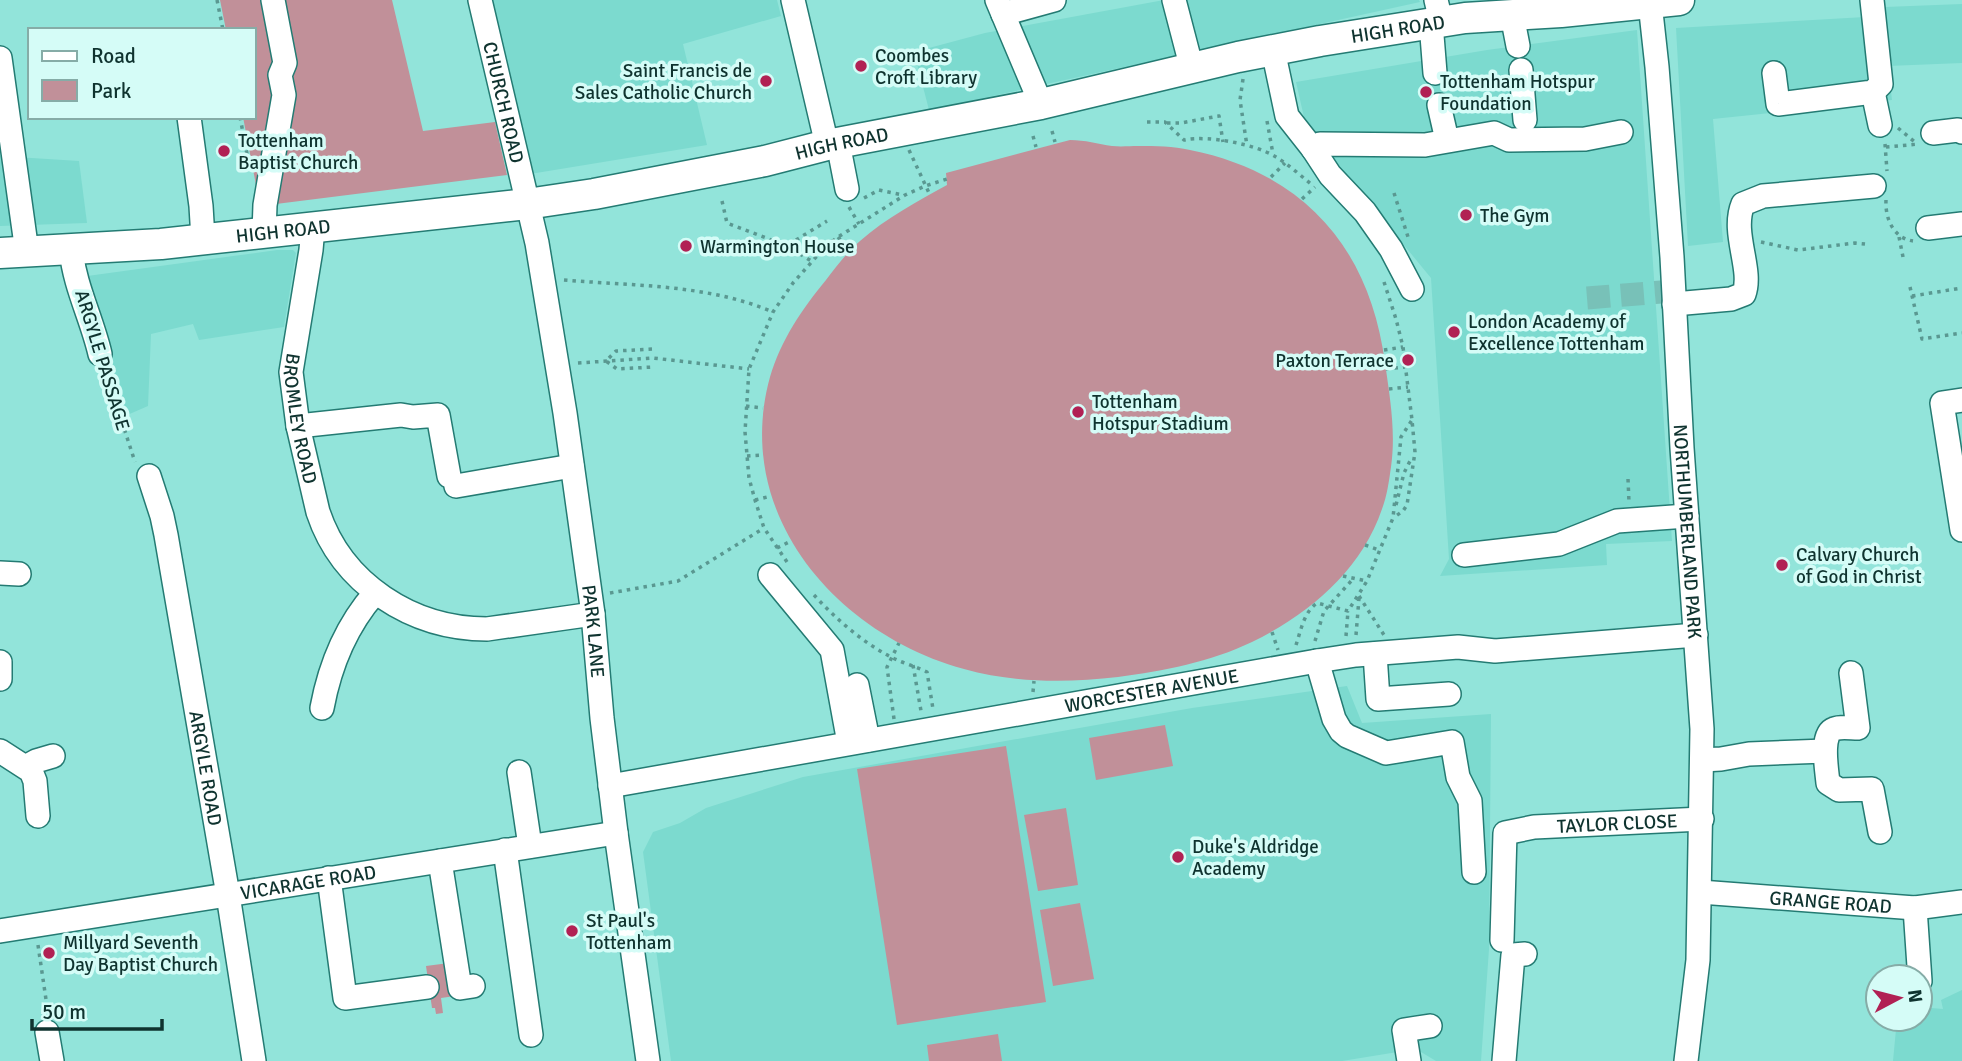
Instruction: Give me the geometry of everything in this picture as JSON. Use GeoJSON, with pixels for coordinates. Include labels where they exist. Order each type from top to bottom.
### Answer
{"type":"FeatureCollection","features":[{"type":"Feature","properties":{"kind":"main road","name":"HIGH ROAD"},"geometry":{"type":"LineString","coordinates":[[13,253],[264,233],[594,194],[1041,104],[1436,15],[1512,15],[1616,3],[1664,2]]}},
{"type":"Feature","properties":{"kind":"street"},"geometry":{"type":"LineString","coordinates":[[264,233],[265,205],[284,95],[280,75],[285,63],[273,0]]}},
{"type":"Feature","properties":{"kind":"street","name":"CHURCH ROAD"},"geometry":{"type":"LineString","coordinates":[[480,0],[527,204]]}},
{"type":"Feature","properties":{"kind":"street"},"geometry":{"type":"LineString","coordinates":[[793,0],[832,144],[847,188]]}},
{"type":"Feature","properties":{"kind":"street"},"geometry":{"type":"LineString","coordinates":[[1041,104],[1000,7],[1054,0]]}},
{"type":"Feature","properties":{"kind":"street"},"geometry":{"type":"LineString","coordinates":[[1174,0],[1192,69]]}},
{"type":"Feature","properties":{"kind":"street"},"geometry":{"type":"LineString","coordinates":[[1774,73],[1779,104],[1873,92],[1881,84],[1872,0]]}},
{"type":"Feature","properties":{"kind":"street","name":"NORTHUMBERLAND PARK"},"geometry":{"type":"LineString","coordinates":[[1664,2],[1657,67],[1702,729],[1698,960],[1686,1061]]}},
{"type":"Feature","properties":{"kind":"street"},"geometry":{"type":"LineString","coordinates":[[1435,74],[1436,15]]}},
{"type":"Feature","properties":{"kind":"street"},"geometry":{"type":"LineString","coordinates":[[1512,15],[1518,46]]}},
{"type":"Feature","properties":{"kind":"street"},"geometry":{"type":"LineString","coordinates":[[1273,50],[1287,116],[1330,175],[1365,212],[1391,249],[1412,289]]}},
{"type":"Feature","properties":{"kind":"street"},"geometry":{"type":"LineString","coordinates":[[0,58],[13,253]]}},
{"type":"Feature","properties":{"kind":"street"},"geometry":{"type":"LineString","coordinates":[[1521,70],[1525,120]]}},
{"type":"Feature","properties":{"kind":"street"},"geometry":{"type":"LineString","coordinates":[[1873,92],[1881,126]]}},
{"type":"Feature","properties":{"kind":"street"},"geometry":{"type":"LineString","coordinates":[[1438,105],[1447,140]]}},
{"type":"Feature","properties":{"kind":"street"},"geometry":{"type":"LineString","coordinates":[[189,119],[203,239]]}},
{"type":"Feature","properties":{"kind":"street"},"geometry":{"type":"LineString","coordinates":[[1925,139],[1958,130],[1962,132]]}},
{"type":"Feature","properties":{"kind":"street"},"geometry":{"type":"LineString","coordinates":[[1313,149],[1320,144],[1425,145],[1494,133],[1509,140],[1585,139],[1620,132]]}},
{"type":"Feature","properties":{"kind":"street"},"geometry":{"type":"LineString","coordinates":[[1674,304],[1731,299],[1744,295],[1746,281],[1739,214],[1743,204],[1752,199],[1882,187]]}},
{"type":"Feature","properties":{"kind":"street","name":"PARK LANE"},"geometry":{"type":"LineString","coordinates":[[527,204],[537,243],[593,614],[610,786],[648,1061]]}},
{"type":"Feature","properties":{"kind":"street"},"geometry":{"type":"LineString","coordinates":[[1928,228],[1962,224]]}},
{"type":"Feature","properties":{"kind":"street","name":"BROMLEY ROAD"},"geometry":{"type":"LineString","coordinates":[[313,228],[291,363],[292,382],[298,426],[322,525],[337,552],[374,593],[409,614],[425,620],[472,629],[518,626],[593,614]]}},
{"type":"Feature","properties":{"kind":"street","name":"ARGYLE PASSAGE"},"geometry":{"type":"LineString","coordinates":[[71,249],[72,263],[100,354]]}},
{"type":"Feature","properties":{"kind":"street"},"geometry":{"type":"LineString","coordinates":[[1952,402],[1962,530]]}},
{"type":"Feature","properties":{"kind":"street"},"geometry":{"type":"LineString","coordinates":[[298,426],[401,415],[438,415],[452,481],[572,466]]}},
{"type":"Feature","properties":{"kind":"street","name":"ARGYLE ROAD"},"geometry":{"type":"LineString","coordinates":[[144,474],[162,516],[166,535],[254,1061]]}},
{"type":"Feature","properties":{"kind":"street"},"geometry":{"type":"LineString","coordinates":[[1464,555],[1559,544],[1617,521],[1688,516]]}},
{"type":"Feature","properties":{"kind":"street"},"geometry":{"type":"LineString","coordinates":[[780,571],[832,650],[858,741]]}},
{"type":"Feature","properties":{"kind":"street"},"geometry":{"type":"LineString","coordinates":[[322,708],[331,672],[346,635],[356,616],[374,593]]}},
{"type":"Feature","properties":{"kind":"street","name":"WORCESTER AVENUE"},"geometry":{"type":"LineString","coordinates":[[610,786],[1315,652],[1375,654],[1458,647],[1495,651],[1696,635]]}},
{"type":"Feature","properties":{"kind":"street"},"geometry":{"type":"LineString","coordinates":[[1315,652],[1334,719],[1347,736],[1387,753],[1452,742],[1458,777],[1470,801],[1474,872]]}},
{"type":"Feature","properties":{"kind":"street"},"geometry":{"type":"LineString","coordinates":[[1375,654],[1378,699],[1449,694]]}},
{"type":"Feature","properties":{"kind":"street"},"geometry":{"type":"LineString","coordinates":[[0,662],[0,679]]}},
{"type":"Feature","properties":{"kind":"street"},"geometry":{"type":"LineString","coordinates":[[1851,673],[1858,727],[1832,729],[1825,741],[1828,783],[1839,790],[1872,789],[1880,832]]}},
{"type":"Feature","properties":{"kind":"street"},"geometry":{"type":"LineString","coordinates":[[857,685],[858,741]]}},
{"type":"Feature","properties":{"kind":"street"},"geometry":{"type":"LineString","coordinates":[[0,751],[31,771],[35,781],[38,816]]}},
{"type":"Feature","properties":{"kind":"street"},"geometry":{"type":"LineString","coordinates":[[1702,760],[1749,754],[1825,751]]}},
{"type":"Feature","properties":{"kind":"street"},"geometry":{"type":"LineString","coordinates":[[27,766],[53,757]]}},
{"type":"Feature","properties":{"kind":"street"},"geometry":{"type":"LineString","coordinates":[[519,772],[530,846]]}},
{"type":"Feature","properties":{"kind":"street","name":"TAYLOR CLOSE"},"geometry":{"type":"LineString","coordinates":[[1502,940],[1505,833],[1534,827],[1702,819]]}},
{"type":"Feature","properties":{"kind":"street","name":"VICARAGE ROAD"},"geometry":{"type":"LineString","coordinates":[[0,931],[616,833]]}},
{"type":"Feature","properties":{"kind":"street"},"geometry":{"type":"LineString","coordinates":[[505,850],[531,1035]]}},
{"type":"Feature","properties":{"kind":"street"},"geometry":{"type":"LineString","coordinates":[[440,861],[460,988],[473,986]]}},
{"type":"Feature","properties":{"kind":"street"},"geometry":{"type":"LineString","coordinates":[[329,878],[345,999],[427,987]]}},
{"type":"Feature","properties":{"kind":"street","name":"GRANGE ROAD"},"geometry":{"type":"LineString","coordinates":[[1700,892],[1915,908],[1962,902]]}},
{"type":"Feature","properties":{"kind":"street"},"geometry":{"type":"LineString","coordinates":[[1915,908],[1920,963]]}},
{"type":"Feature","properties":{"kind":"street"},"geometry":{"type":"LineString","coordinates":[[1504,1061],[1513,955],[1525,954]]}},
{"type":"Feature","properties":{"kind":"street"},"geometry":{"type":"LineString","coordinates":[[1409,1061],[1404,1030],[1430,1026]]}},
{"type":"Feature","properties":{"kind":"street"},"geometry":{"type":"LineString","coordinates":[[47,1032],[52,1061]]}},
{"type":"Feature","properties":{"kind":"path"},"geometry":{"type":"LineString","coordinates":[[217,0],[223,28]]}},
{"type":"Feature","properties":{"kind":"path"},"geometry":{"type":"LineString","coordinates":[[1242,75],[1240,100],[1247,146]]}},
{"type":"Feature","properties":{"kind":"path"},"geometry":{"type":"LineString","coordinates":[[1147,122],[1181,123],[1219,116],[1223,142]]}},
{"type":"Feature","properties":{"kind":"path"},"geometry":{"type":"LineString","coordinates":[[240,119],[250,172]]}},
{"type":"Feature","properties":{"kind":"path"},"geometry":{"type":"LineString","coordinates":[[1165,122],[1184,140],[1193,138],[1247,146],[1273,155],[1315,187],[1302,199]]}},
{"type":"Feature","properties":{"kind":"path"},"geometry":{"type":"LineString","coordinates":[[1267,125],[1273,155]]}},
{"type":"Feature","properties":{"kind":"path"},"geometry":{"type":"LineString","coordinates":[[1903,257],[1899,237],[1885,211],[1882,187],[1886,147],[1881,126],[1895,127],[1925,139]]}},
{"type":"Feature","properties":{"kind":"path"},"geometry":{"type":"LineString","coordinates":[[1052,131],[1055,142]]}},
{"type":"Feature","properties":{"kind":"path"},"geometry":{"type":"LineString","coordinates":[[1033,136],[1036,147]]}},
{"type":"Feature","properties":{"kind":"path"},"geometry":{"type":"LineString","coordinates":[[1886,147],[1925,139]]}},
{"type":"Feature","properties":{"kind":"path"},"geometry":{"type":"LineString","coordinates":[[908,148],[930,195]]}},
{"type":"Feature","properties":{"kind":"path"},"geometry":{"type":"LineString","coordinates":[[1271,177],[1285,163]]}},
{"type":"Feature","properties":{"kind":"path"},"geometry":{"type":"LineString","coordinates":[[780,571],[777,548],[764,528],[755,500],[747,456],[746,407],[750,369],[773,312],[793,283],[825,247],[838,237],[905,195],[947,179]]}},
{"type":"Feature","properties":{"kind":"path"},"geometry":{"type":"LineString","coordinates":[[874,192],[879,190],[905,195]]}},
{"type":"Feature","properties":{"kind":"path"},"geometry":{"type":"LineString","coordinates":[[723,201],[727,223],[787,246],[813,262]]}},
{"type":"Feature","properties":{"kind":"path"},"geometry":{"type":"LineString","coordinates":[[796,240],[827,221]]}},
{"type":"Feature","properties":{"kind":"path"},"geometry":{"type":"LineString","coordinates":[[1899,237],[1912,241],[1929,239],[1928,228]]}},
{"type":"Feature","properties":{"kind":"path"},"geometry":{"type":"LineString","coordinates":[[838,237],[850,251]]}},
{"type":"Feature","properties":{"kind":"path"},"geometry":{"type":"LineString","coordinates":[[1741,240],[1752,239],[1798,250],[1866,244]]}},
{"type":"Feature","properties":{"kind":"path"},"geometry":{"type":"LineString","coordinates":[[1381,275],[1393,307],[1402,347],[1415,452],[1407,505],[1404,511],[1394,518]]}},
{"type":"Feature","properties":{"kind":"path"},"geometry":{"type":"LineString","coordinates":[[564,279],[712,293],[773,312]]}},
{"type":"Feature","properties":{"kind":"path"},"geometry":{"type":"LineString","coordinates":[[1909,287],[1922,339],[1962,333]]}},
{"type":"Feature","properties":{"kind":"path"},"geometry":{"type":"LineString","coordinates":[[1912,296],[1962,288]]}},
{"type":"Feature","properties":{"kind":"path"},"geometry":{"type":"LineString","coordinates":[[1384,350],[1402,347]]}},
{"type":"Feature","properties":{"kind":"path"},"geometry":{"type":"LineString","coordinates":[[606,361],[616,351],[652,349]]}},
{"type":"Feature","properties":{"kind":"path","name":"ARGYLE PASSAGE"},"geometry":{"type":"LineString","coordinates":[[100,354],[144,474]]}},
{"type":"Feature","properties":{"kind":"path"},"geometry":{"type":"LineString","coordinates":[[578,363],[653,358],[750,369]]}},
{"type":"Feature","properties":{"kind":"path"},"geometry":{"type":"LineString","coordinates":[[606,361],[617,369],[653,367]]}},
{"type":"Feature","properties":{"kind":"path"},"geometry":{"type":"LineString","coordinates":[[1386,369],[1405,367]]}},
{"type":"Feature","properties":{"kind":"path"},"geometry":{"type":"LineString","coordinates":[[1389,389],[1408,387]]}},
{"type":"Feature","properties":{"kind":"path"},"geometry":{"type":"LineString","coordinates":[[746,407],[763,408]]}},
{"type":"Feature","properties":{"kind":"path"},"geometry":{"type":"LineString","coordinates":[[1394,518],[1401,437],[1412,420]]}},
{"type":"Feature","properties":{"kind":"path"},"geometry":{"type":"LineString","coordinates":[[1346,630],[1348,611],[1367,581],[1378,550],[1394,518],[1404,473],[1415,452]]}},
{"type":"Feature","properties":{"kind":"path"},"geometry":{"type":"LineString","coordinates":[[747,456],[763,455]]}},
{"type":"Feature","properties":{"kind":"path"},"geometry":{"type":"LineString","coordinates":[[755,500],[771,496]]}},
{"type":"Feature","properties":{"kind":"path"},"geometry":{"type":"LineString","coordinates":[[610,593],[678,581],[764,528]]}},
{"type":"Feature","properties":{"kind":"path"},"geometry":{"type":"LineString","coordinates":[[777,548],[791,541]]}},
{"type":"Feature","properties":{"kind":"path"},"geometry":{"type":"LineString","coordinates":[[1365,545],[1378,550]]}},
{"type":"Feature","properties":{"kind":"path"},"geometry":{"type":"LineString","coordinates":[[1343,576],[1367,581]]}},
{"type":"Feature","properties":{"kind":"path"},"geometry":{"type":"LineString","coordinates":[[1315,652],[1324,611],[1353,579]]}},
{"type":"Feature","properties":{"kind":"path"},"geometry":{"type":"LineString","coordinates":[[811,591],[844,624],[892,657],[926,671],[933,709]]}},
{"type":"Feature","properties":{"kind":"path"},"geometry":{"type":"LineString","coordinates":[[1359,596],[1383,632]]}},
{"type":"Feature","properties":{"kind":"path"},"geometry":{"type":"LineString","coordinates":[[1356,636],[1359,596]]}},
{"type":"Feature","properties":{"kind":"path"},"geometry":{"type":"LineString","coordinates":[[1295,647],[1311,607],[1317,603],[1348,611]]}},
{"type":"Feature","properties":{"kind":"path"},"geometry":{"type":"LineString","coordinates":[[1272,632],[1278,650]]}},
{"type":"Feature","properties":{"kind":"path"},"geometry":{"type":"LineString","coordinates":[[891,704],[887,667],[899,643]]}},
{"type":"Feature","properties":{"kind":"path"},"geometry":{"type":"LineString","coordinates":[[913,665],[921,710]]}},
{"type":"Feature","properties":{"kind":"path"},"geometry":{"type":"LineString","coordinates":[[1033,692],[1034,681]]}},
{"type":"Feature","properties":{"kind":"path"},"geometry":{"type":"LineString","coordinates":[[36,925],[50,1024],[47,1032]]}},
{"type":"Feature","properties":{"kind":"shaded area"},"geometry":{"type":"Polygon","coordinates":[[[491,0],[777,0],[781,16],[683,44],[707,145],[530,174],[491,0]]]}},
{"type":"Feature","properties":{"kind":"shaded area"},"geometry":{"type":"Polygon","coordinates":[[[1164,0],[1420,2],[929,110],[914,52],[985,33],[1164,0]]]}},
{"type":"Feature","properties":{"kind":"shaded area"},"geometry":{"type":"Polygon","coordinates":[[[1962,4],[1962,63],[1888,66],[1892,100],[1713,119],[1723,242],[1688,246],[1676,28],[1865,17],[1885,7],[1962,4]]]}},
{"type":"Feature","properties":{"kind":"shaded area"},"geometry":{"type":"Polygon","coordinates":[[[1637,30],[1672,541],[1606,544],[1607,565],[1440,576],[1449,559],[1431,278],[1306,126],[1296,82],[1487,50],[1637,30]]]}},
{"type":"Feature","properties":{"kind":"shaded area"},"geometry":{"type":"Polygon","coordinates":[[[0,156],[79,161],[87,223],[0,226],[0,156]]]}},
{"type":"Feature","properties":{"kind":"shaded area"},"geometry":{"type":"Polygon","coordinates":[[[293,250],[296,253],[284,327],[199,340],[193,324],[151,334],[148,406],[125,416],[80,277],[293,250]]]}},
{"type":"Feature","properties":{"kind":"shaded area","name":"Duke's Aldridge Academy"},"geometry":{"type":"Polygon","coordinates":[[[1347,686],[1362,723],[1491,714],[1489,949],[1481,1061],[1436,1061],[1416,1049],[1342,1061],[671,1061],[643,852],[653,832],[680,823],[706,808],[803,777],[1192,708],[1347,686]]]}},
{"type":"Feature","properties":{"kind":"shaded area"},"geometry":{"type":"Polygon","coordinates":[[[1962,990],[1962,1061],[1893,1061],[1896,1033],[1934,1033],[1934,1008],[1943,1009],[1941,1000],[1962,990]]]}},
{"type":"Feature","properties":{"kind":"green space"},"geometry":{"type":"Polygon","coordinates":[[[220,0],[392,0],[423,131],[495,122],[507,175],[260,206],[243,119],[256,119],[256,28],[226,28],[220,0]]]}},
{"type":"Feature","properties":{"kind":"green space","name":"Tottenham Hotspur Stadium"},"geometry":{"type":"Polygon","coordinates":[[[1070,140],[1115,146],[1177,148],[1231,161],[1267,177],[1298,197],[1325,222],[1347,252],[1364,285],[1377,322],[1393,428],[1389,483],[1373,531],[1347,571],[1313,604],[1252,642],[1203,660],[1135,675],[1060,681],[1002,677],[964,669],[917,652],[874,628],[836,597],[805,561],[781,520],[766,476],[762,427],[770,377],[786,338],[809,302],[855,245],[891,217],[947,185],[946,173],[1070,140]]]}},
{"type":"Feature","properties":{"kind":"green space"},"geometry":{"type":"Polygon","coordinates":[[[1165,725],[1173,766],[1096,780],[1089,738],[1165,725]]]}},
{"type":"Feature","properties":{"kind":"green space"},"geometry":{"type":"Polygon","coordinates":[[[1006,746],[1046,1002],[897,1025],[857,769],[1006,746]]]}},
{"type":"Feature","properties":{"kind":"green space"},"geometry":{"type":"Polygon","coordinates":[[[1066,808],[1078,885],[1038,891],[1024,815],[1066,808]]]}},
{"type":"Feature","properties":{"kind":"green space"},"geometry":{"type":"Polygon","coordinates":[[[1080,903],[1094,979],[1053,986],[1040,910],[1080,903]]]}},
{"type":"Feature","properties":{"kind":"green space"},"geometry":{"type":"Polygon","coordinates":[[[449,963],[455,996],[441,998],[443,1013],[436,1014],[435,1008],[432,1008],[426,966],[449,963]]]}},
{"type":"Feature","properties":{"kind":"green space"},"geometry":{"type":"Polygon","coordinates":[[[998,1034],[1002,1061],[929,1061],[927,1045],[998,1034]]]}},
{"type":"Feature","properties":{"kind":"tunnel"},"geometry":{"type":"LineString","coordinates":[[1587,298],[1674,291]]}},
{"type":"Feature","properties":{"kind":"place","name":"Coombes Croft Library"},"geometry":{"type":"Point","coordinates":[861,66]}},
{"type":"Feature","properties":{"kind":"place","name":"Saint Francis de Sales Catholic Church"},"geometry":{"type":"Point","coordinates":[766,81]}},
{"type":"Feature","properties":{"kind":"place","name":"Tottenham Hotspur Foundation"},"geometry":{"type":"Point","coordinates":[1426,92]}},
{"type":"Feature","properties":{"kind":"place","name":"Tottenham Baptist Church"},"geometry":{"type":"Point","coordinates":[224,151]}},
{"type":"Feature","properties":{"kind":"place","name":"The Gym"},"geometry":{"type":"Point","coordinates":[1466,215]}},
{"type":"Feature","properties":{"kind":"place","name":"Warmington House"},"geometry":{"type":"Point","coordinates":[686,246]}},
{"type":"Feature","properties":{"kind":"place","name":"London Academy of Excellence Tottenham"},"geometry":{"type":"Point","coordinates":[1454,332]}},
{"type":"Feature","properties":{"kind":"place","name":"Paxton Terrace"},"geometry":{"type":"Point","coordinates":[1408,360]}},
{"type":"Feature","properties":{"kind":"place","name":"Tottenham Hotspur Stadium"},"geometry":{"type":"Point","coordinates":[1078,412]}},
{"type":"Feature","properties":{"kind":"place","name":"Calvary Church of God in Christ"},"geometry":{"type":"Point","coordinates":[1782,565]}},
{"type":"Feature","properties":{"kind":"place","name":"Duke's Aldridge Academy"},"geometry":{"type":"Point","coordinates":[1178,857]}},
{"type":"Feature","properties":{"kind":"place","name":"St Paul's Tottenham"},"geometry":{"type":"Point","coordinates":[572,931]}},
{"type":"Feature","properties":{"kind":"place","name":"Millyard Seventh Day Baptist Church"},"geometry":{"type":"Point","coordinates":[49,953]}}]}
